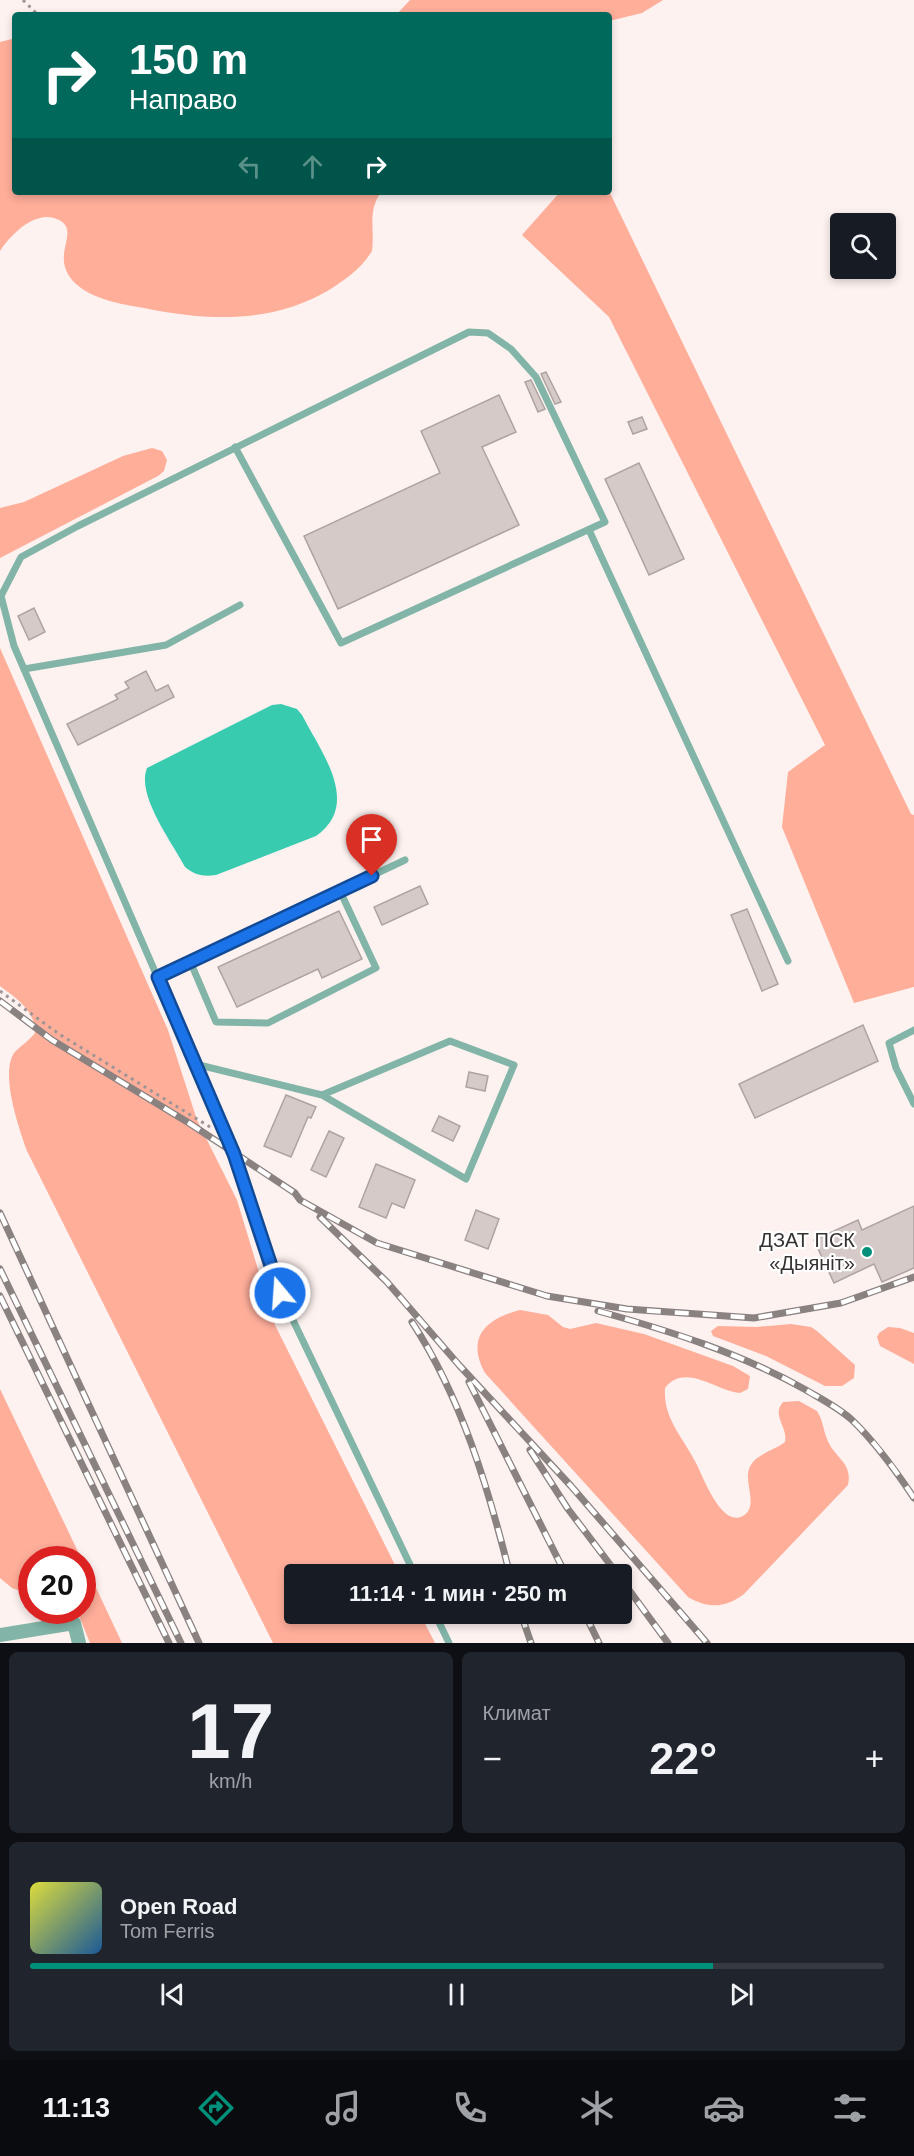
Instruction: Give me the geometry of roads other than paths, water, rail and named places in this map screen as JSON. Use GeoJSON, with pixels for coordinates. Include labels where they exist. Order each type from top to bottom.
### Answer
{"type":"FeatureCollection","features":[{"type":"Feature","properties":{"kind":"street"},"geometry":{"type":"LineString","coordinates":[[0,1635],[74,1623],[79,1643]]}},
{"type":"Feature","properties":{"kind":"lane"},"geometry":{"type":"LineString","coordinates":[[235,447],[341,643],[605,522],[536,377],[511,349],[488,333],[469,333],[235,447],[78,525],[21,558],[1,596],[14,646],[227,1137],[280,1293],[411,1564]]}},
{"type":"Feature","properties":{"kind":"lane"},"geometry":{"type":"LineString","coordinates":[[588,530],[788,961]]}},
{"type":"Feature","properties":{"kind":"lane"},"geometry":{"type":"LineString","coordinates":[[24,669],[166,645],[240,605]]}},
{"type":"Feature","properties":{"kind":"lane"},"geometry":{"type":"LineString","coordinates":[[158,977],[405,860]]}},
{"type":"Feature","properties":{"kind":"lane"},"geometry":{"type":"LineString","coordinates":[[190,961],[216,1022],[268,1023],[376,968],[340,891]]}},
{"type":"Feature","properties":{"kind":"lane"},"geometry":{"type":"LineString","coordinates":[[914,1030],[889,1043],[896,1068],[914,1104]]}},
{"type":"Feature","properties":{"kind":"lane"},"geometry":{"type":"LineString","coordinates":[[195,1064],[322,1095],[466,1179],[514,1065],[450,1041],[322,1095]]}},
{"type":"Feature","properties":{"kind":"lane"},"geometry":{"type":"LineString","coordinates":[[440,1624],[449,1643]]}},
{"type":"Feature","properties":{"kind":"railway"},"geometry":{"type":"LineString","coordinates":[[0,1001],[52,1040],[189,1123],[295,1193],[300,1200],[377,1243],[547,1296],[627,1309],[754,1318],[841,1303],[914,1277]]}},
{"type":"Feature","properties":{"kind":"railway"},"geometry":{"type":"LineString","coordinates":[[0,1213],[199,1643]]}},
{"type":"Feature","properties":{"kind":"railway"},"geometry":{"type":"LineString","coordinates":[[320,1217],[387,1282],[459,1365],[571,1486],[707,1643]]}},
{"type":"Feature","properties":{"kind":"railway"},"geometry":{"type":"LineString","coordinates":[[0,1269],[181,1643]]}},
{"type":"Feature","properties":{"kind":"railway"},"geometry":{"type":"LineString","coordinates":[[0,1296],[169,1643]]}},
{"type":"Feature","properties":{"kind":"railway"},"geometry":{"type":"LineString","coordinates":[[598,1311],[678,1335],[730,1354],[824,1400],[861,1429],[914,1498]]}},
{"type":"Feature","properties":{"kind":"railway"},"geometry":{"type":"LineString","coordinates":[[412,1322],[430,1351],[472,1444],[507,1564]]}},
{"type":"Feature","properties":{"kind":"railway"},"geometry":{"type":"LineString","coordinates":[[469,1382],[560,1564]]}},
{"type":"Feature","properties":{"kind":"railway"},"geometry":{"type":"LineString","coordinates":[[530,1450],[568,1509],[610,1564]]}},
{"type":"Feature","properties":{"kind":"railway"},"geometry":{"type":"LineString","coordinates":[[632,1594],[668,1643]]}},
{"type":"Feature","properties":{"kind":"railway"},"geometry":{"type":"LineString","coordinates":[[524,1624],[531,1643]]}},
{"type":"Feature","properties":{"kind":"railway"},"geometry":{"type":"LineString","coordinates":[[590,1624],[599,1643]]}},
{"type":"Feature","properties":{"kind":"place","name":"ДЗАТ ПСК «Дыяніт»"},"geometry":{"type":"Point","coordinates":[867,1252]}}]}
